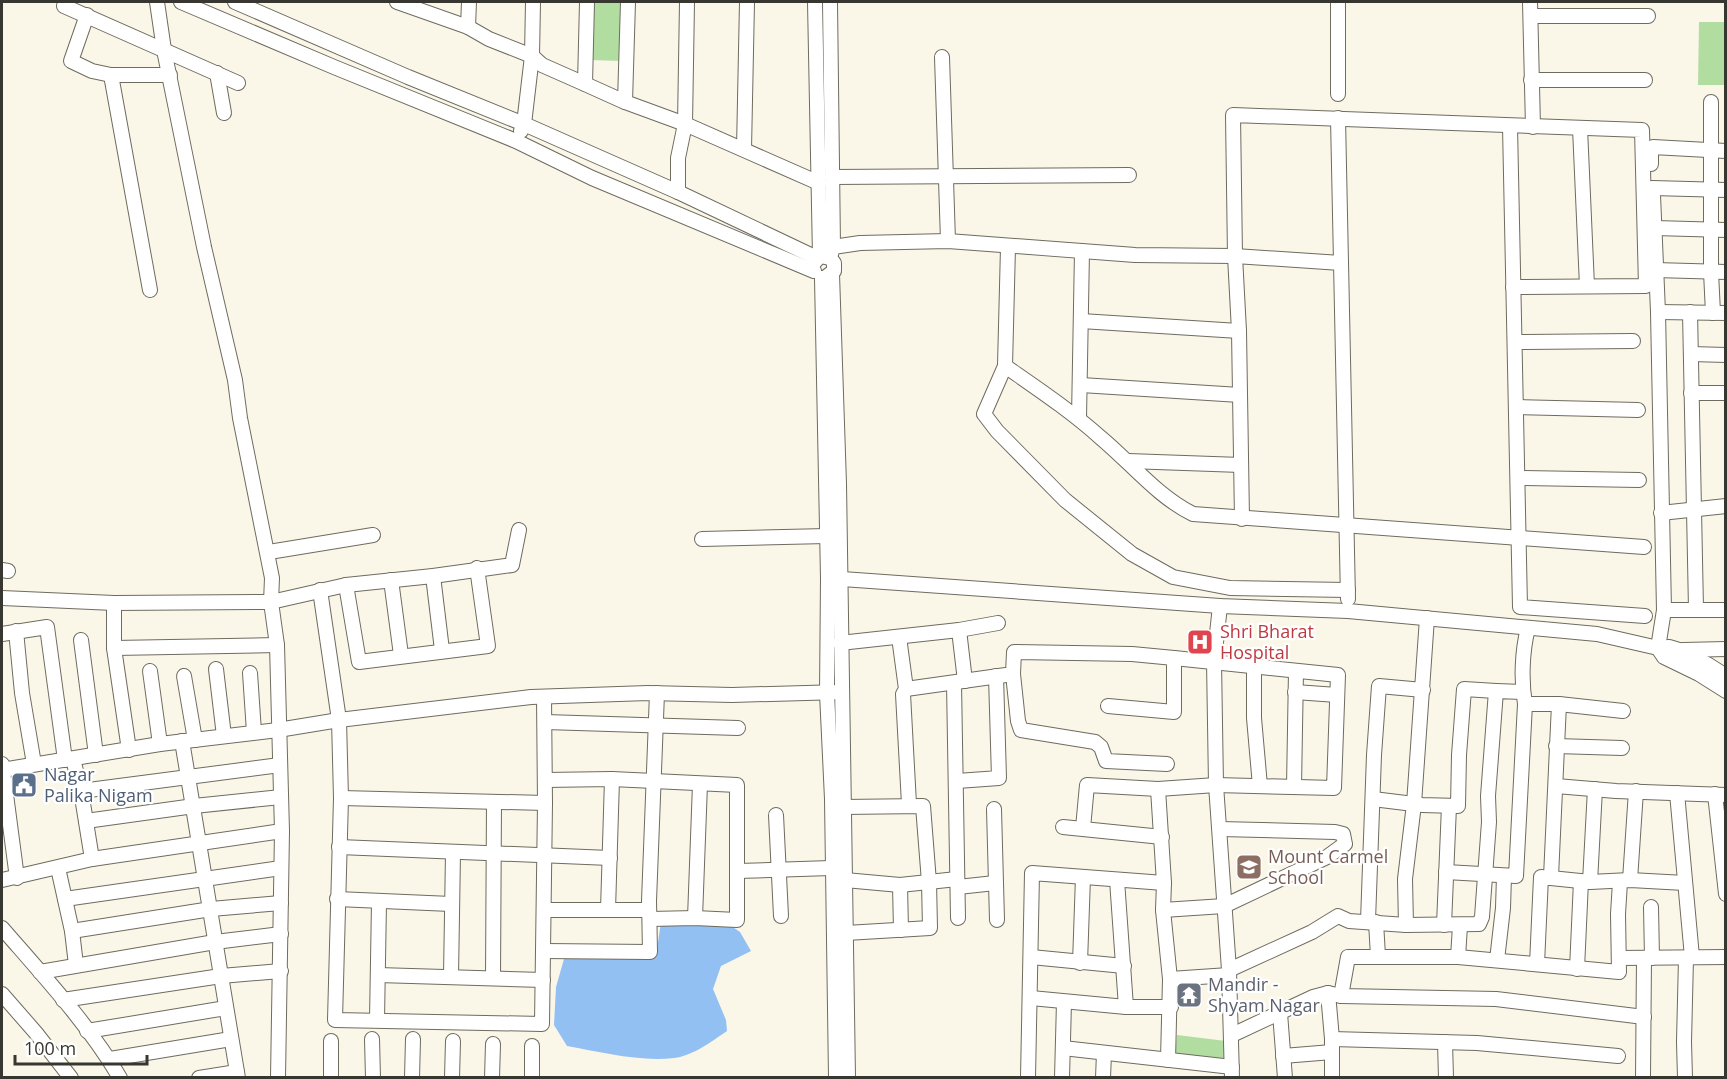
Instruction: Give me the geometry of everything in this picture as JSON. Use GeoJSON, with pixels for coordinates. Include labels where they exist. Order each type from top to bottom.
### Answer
{"type":"FeatureCollection","features":[{"type":"Feature","properties":{"kind":"street"},"geometry":{"type":"LineString","coordinates":[[66,2],[64,6],[238,83]]}},
{"type":"Feature","properties":{"kind":"street"},"geometry":{"type":"LineString","coordinates":[[157,2],[164,50],[204,247],[235,380],[240,417],[273,578],[271,602],[277,645],[282,831],[278,1077]]}},
{"type":"Feature","properties":{"kind":"street"},"geometry":{"type":"LineString","coordinates":[[181,2],[516,141],[592,178],[824,263],[860,243],[948,241],[1135,255],[1235,256],[1341,263]]}},
{"type":"Feature","properties":{"kind":"street"},"geometry":{"type":"LineString","coordinates":[[231,23],[237,2],[678,192],[824,263]]}},
{"type":"Feature","properties":{"kind":"street"},"geometry":{"type":"LineString","coordinates":[[397,2],[429,7],[489,39],[532,56],[542,65],[625,102],[686,124],[819,183]]}},
{"type":"Feature","properties":{"kind":"street"},"geometry":{"type":"LineString","coordinates":[[468,27],[469,2]]}},
{"type":"Feature","properties":{"kind":"street"},"geometry":{"type":"LineString","coordinates":[[516,141],[524,124],[532,56],[533,2]]}},
{"type":"Feature","properties":{"kind":"street"},"geometry":{"type":"LineString","coordinates":[[585,84],[587,2]]}},
{"type":"Feature","properties":{"kind":"street"},"geometry":{"type":"LineString","coordinates":[[625,102],[628,2]]}},
{"type":"Feature","properties":{"kind":"street"},"geometry":{"type":"LineString","coordinates":[[678,192],[678,158],[686,124],[687,2]]}},
{"type":"Feature","properties":{"kind":"street"},"geometry":{"type":"LineString","coordinates":[[744,149],[747,2]]}},
{"type":"Feature","properties":{"kind":"street"},"geometry":{"type":"LineString","coordinates":[[815,2],[819,183],[824,263],[834,579],[831,868],[836,1077]]}},
{"type":"Feature","properties":{"kind":"street"},"geometry":{"type":"LineString","coordinates":[[830,2],[832,177],[824,263],[827,536],[834,579],[840,644],[834,693],[843,807],[848,1077]]}},
{"type":"Feature","properties":{"kind":"street"},"geometry":{"type":"LineString","coordinates":[[1338,2],[1338,94]]}},
{"type":"Feature","properties":{"kind":"street"},"geometry":{"type":"LineString","coordinates":[[1530,2],[1533,127]]}},
{"type":"Feature","properties":{"kind":"street"},"geometry":{"type":"LineString","coordinates":[[87,15],[71,61],[92,71],[111,75],[170,75]]}},
{"type":"Feature","properties":{"kind":"street"},"geometry":{"type":"LineString","coordinates":[[1531,16],[1648,16]]}},
{"type":"Feature","properties":{"kind":"street"},"geometry":{"type":"LineString","coordinates":[[942,57],[948,176],[948,241]]}},
{"type":"Feature","properties":{"kind":"street"},"geometry":{"type":"LineString","coordinates":[[218,73],[224,113]]}},
{"type":"Feature","properties":{"kind":"street"},"geometry":{"type":"LineString","coordinates":[[111,75],[150,290]]}},
{"type":"Feature","properties":{"kind":"street"},"geometry":{"type":"LineString","coordinates":[[1531,81],[1645,80]]}},
{"type":"Feature","properties":{"kind":"street"},"geometry":{"type":"LineString","coordinates":[[1658,312],[1719,313],[1719,230],[1711,189],[1711,102]]}},
{"type":"Feature","properties":{"kind":"street"},"geometry":{"type":"LineString","coordinates":[[1242,519],[1233,115],[1642,130],[1646,286],[1513,287]]}},
{"type":"Feature","properties":{"kind":"street"},"geometry":{"type":"LineString","coordinates":[[1338,118],[1348,610]]}},
{"type":"Feature","properties":{"kind":"street"},"geometry":{"type":"LineString","coordinates":[[1510,126],[1520,607],[1645,616]]}},
{"type":"Feature","properties":{"kind":"street"},"geometry":{"type":"LineString","coordinates":[[1580,128],[1587,286]]}},
{"type":"Feature","properties":{"kind":"street"},"geometry":{"type":"LineString","coordinates":[[1725,151],[1710,152],[1653,147],[1651,149],[1658,312],[1664,610],[1658,648],[1664,657],[1699,674],[1725,691]]}},
{"type":"Feature","properties":{"kind":"street"},"geometry":{"type":"LineString","coordinates":[[832,177],[1129,175]]}},
{"type":"Feature","properties":{"kind":"street"},"geometry":{"type":"LineString","coordinates":[[1652,188],[1725,190]]}},
{"type":"Feature","properties":{"kind":"street"},"geometry":{"type":"LineString","coordinates":[[1654,228],[1719,230]]}},
{"type":"Feature","properties":{"kind":"street"},"geometry":{"type":"LineString","coordinates":[[1008,247],[1005,366],[984,414],[997,431],[1065,500],[1132,554],[1173,577],[1230,588],[1348,590]]}},
{"type":"Feature","properties":{"kind":"street"},"geometry":{"type":"LineString","coordinates":[[1079,418],[1082,251]]}},
{"type":"Feature","properties":{"kind":"street"},"geometry":{"type":"LineString","coordinates":[[1655,270],[1718,272]]}},
{"type":"Feature","properties":{"kind":"street"},"geometry":{"type":"LineString","coordinates":[[1690,312],[1696,609]]}},
{"type":"Feature","properties":{"kind":"street"},"geometry":{"type":"LineString","coordinates":[[1081,321],[1239,331]]}},
{"type":"Feature","properties":{"kind":"street"},"geometry":{"type":"LineString","coordinates":[[1515,342],[1633,341]]}},
{"type":"Feature","properties":{"kind":"street"},"geometry":{"type":"LineString","coordinates":[[1691,354],[1725,355]]}},
{"type":"Feature","properties":{"kind":"street"},"geometry":{"type":"LineString","coordinates":[[1005,366],[1079,418],[1174,505],[1193,514],[1644,547]]}},
{"type":"Feature","properties":{"kind":"street"},"geometry":{"type":"LineString","coordinates":[[1081,385],[1240,395]]}},
{"type":"Feature","properties":{"kind":"street"},"geometry":{"type":"LineString","coordinates":[[1691,393],[1725,393]]}},
{"type":"Feature","properties":{"kind":"street"},"geometry":{"type":"LineString","coordinates":[[1516,407],[1638,410]]}},
{"type":"Feature","properties":{"kind":"street"},"geometry":{"type":"LineString","coordinates":[[1128,461],[1241,465]]}},
{"type":"Feature","properties":{"kind":"street"},"geometry":{"type":"LineString","coordinates":[[1518,478],[1639,480]]}},
{"type":"Feature","properties":{"kind":"street"},"geometry":{"type":"LineString","coordinates":[[1661,513],[1725,506]]}},
{"type":"Feature","properties":{"kind":"street"},"geometry":{"type":"LineString","coordinates":[[2,598],[114,603],[271,602],[346,585],[512,565],[519,530]]}},
{"type":"Feature","properties":{"kind":"street"},"geometry":{"type":"LineString","coordinates":[[269,552],[373,535]]}},
{"type":"Feature","properties":{"kind":"street"},"geometry":{"type":"LineString","coordinates":[[702,539],[827,536]]}},
{"type":"Feature","properties":{"kind":"street"},"geometry":{"type":"LineString","coordinates":[[346,585],[359,662],[488,646],[477,568]]}},
{"type":"Feature","properties":{"kind":"street"},"geometry":{"type":"LineString","coordinates":[[433,576],[442,650]]}},
{"type":"Feature","properties":{"kind":"street"},"geometry":{"type":"LineString","coordinates":[[834,579],[1220,606],[1348,610],[1597,634],[1658,648],[1669,647],[1679,650],[1725,676]]}},
{"type":"Feature","properties":{"kind":"street"},"geometry":{"type":"LineString","coordinates":[[391,580],[401,656]]}},
{"type":"Feature","properties":{"kind":"street"},"geometry":{"type":"LineString","coordinates":[[320,590],[339,720],[340,798],[335,1020],[542,1024],[544,697]]}},
{"type":"Feature","properties":{"kind":"street"},"geometry":{"type":"LineString","coordinates":[[114,603],[114,648],[129,750]]}},
{"type":"Feature","properties":{"kind":"street"},"geometry":{"type":"LineString","coordinates":[[1063,1048],[1081,1048],[1104,1053],[1168,1060],[1232,1072],[1229,972],[1216,785],[1214,661],[1220,606]]}},
{"type":"Feature","properties":{"kind":"street"},"geometry":{"type":"LineString","coordinates":[[1664,610],[1725,610]]}},
{"type":"Feature","properties":{"kind":"street"},"geometry":{"type":"LineString","coordinates":[[1406,925],[1405,879],[1414,804],[1428,618]]}},
{"type":"Feature","properties":{"kind":"street"},"geometry":{"type":"LineString","coordinates":[[840,644],[959,630],[998,623]]}},
{"type":"Feature","properties":{"kind":"street"},"geometry":{"type":"LineString","coordinates":[[2,634],[47,627],[69,760],[81,790],[92,860]]}},
{"type":"Feature","properties":{"kind":"street"},"geometry":{"type":"LineString","coordinates":[[1446,872],[1516,876],[1525,638],[1528,628]]}},
{"type":"Feature","properties":{"kind":"street"},"geometry":{"type":"LineString","coordinates":[[958,918],[956,837],[959,630]]}},
{"type":"Feature","properties":{"kind":"street"},"geometry":{"type":"LineString","coordinates":[[16,632],[22,693],[34,764]]}},
{"type":"Feature","properties":{"kind":"street"},"geometry":{"type":"LineString","coordinates":[[899,637],[906,689],[903,694],[909,804]]}},
{"type":"Feature","properties":{"kind":"street"},"geometry":{"type":"LineString","coordinates":[[81,640],[96,755]]}},
{"type":"Feature","properties":{"kind":"street"},"geometry":{"type":"LineString","coordinates":[[114,648],[277,645]]}},
{"type":"Feature","properties":{"kind":"street"},"geometry":{"type":"LineString","coordinates":[[1679,650],[1725,649]]}},
{"type":"Feature","properties":{"kind":"street"},"geometry":{"type":"LineString","coordinates":[[1083,828],[1087,785],[1158,789],[1216,785],[1334,788],[1338,675],[1132,654],[1014,652],[1013,674],[1021,730],[1095,742],[1101,747],[1106,761],[1167,764]]}},
{"type":"Feature","properties":{"kind":"street"},"geometry":{"type":"LineString","coordinates":[[1108,706],[1174,712],[1174,658]]}},
{"type":"Feature","properties":{"kind":"street"},"geometry":{"type":"LineString","coordinates":[[1254,667],[1254,718],[1260,786]]}},
{"type":"Feature","properties":{"kind":"street"},"geometry":{"type":"LineString","coordinates":[[216,669],[224,736]]}},
{"type":"Feature","properties":{"kind":"street"},"geometry":{"type":"LineString","coordinates":[[150,671],[160,744]]}},
{"type":"Feature","properties":{"kind":"street"},"geometry":{"type":"LineString","coordinates":[[1294,787],[1296,671]]}},
{"type":"Feature","properties":{"kind":"street"},"geometry":{"type":"LineString","coordinates":[[250,672],[254,732]]}},
{"type":"Feature","properties":{"kind":"street"},"geometry":{"type":"LineString","coordinates":[[906,689],[1013,674]]}},
{"type":"Feature","properties":{"kind":"street"},"geometry":{"type":"LineString","coordinates":[[184,676],[188,776],[238,1075],[199,1077]]}},
{"type":"Feature","properties":{"kind":"street"},"geometry":{"type":"LineString","coordinates":[[957,781],[999,777],[996,676]]}},
{"type":"Feature","properties":{"kind":"street"},"geometry":{"type":"LineString","coordinates":[[1378,956],[1368,875],[1379,687],[1424,690]]}},
{"type":"Feature","properties":{"kind":"street"},"geometry":{"type":"LineString","coordinates":[[1373,799],[1458,806],[1464,689],[1496,691],[1559,704],[1623,711]]}},
{"type":"Feature","properties":{"kind":"street"},"geometry":{"type":"LineString","coordinates":[[1170,979],[1229,972],[1312,932],[1338,916],[1349,921],[1406,925],[1479,924],[1482,917],[1489,822],[1488,796],[1496,691]]}},
{"type":"Feature","properties":{"kind":"street"},"geometry":{"type":"LineString","coordinates":[[1295,692],[1337,695]]}},
{"type":"Feature","properties":{"kind":"street"},"geometry":{"type":"LineString","coordinates":[[17,878],[7,848],[2,768],[339,720],[544,697],[657,693],[732,695],[834,693]]}},
{"type":"Feature","properties":{"kind":"street"},"geometry":{"type":"LineString","coordinates":[[544,951],[650,952],[649,914],[657,693]]}},
{"type":"Feature","properties":{"kind":"street"},"geometry":{"type":"LineString","coordinates":[[1551,877],[1559,704]]}},
{"type":"Feature","properties":{"kind":"street"},"geometry":{"type":"LineString","coordinates":[[545,722],[738,728]]}},
{"type":"Feature","properties":{"kind":"street"},"geometry":{"type":"LineString","coordinates":[[1556,746],[1622,748]]}},
{"type":"Feature","properties":{"kind":"street"},"geometry":{"type":"LineString","coordinates":[[81,790],[280,765]]}},
{"type":"Feature","properties":{"kind":"street"},"geometry":{"type":"LineString","coordinates":[[544,910],[608,910],[737,920],[738,871],[737,785],[612,779],[545,780]]}},
{"type":"Feature","properties":{"kind":"street"},"geometry":{"type":"LineString","coordinates":[[608,910],[612,779]]}},
{"type":"Feature","properties":{"kind":"street"},"geometry":{"type":"LineString","coordinates":[[695,918],[700,784]]}},
{"type":"Feature","properties":{"kind":"street"},"geometry":{"type":"LineString","coordinates":[[1556,786],[1720,794],[1725,894]]}},
{"type":"Feature","properties":{"kind":"street"},"geometry":{"type":"LineString","coordinates":[[1158,789],[1164,883],[1163,910],[1170,979],[1168,1060]]}},
{"type":"Feature","properties":{"kind":"street"},"geometry":{"type":"LineString","coordinates":[[1577,969],[1595,789]]}},
{"type":"Feature","properties":{"kind":"street"},"geometry":{"type":"LineString","coordinates":[[1332,1077],[1335,994],[1348,957],[1458,957],[1619,972],[1618,914],[1625,881],[1636,791]]}},
{"type":"Feature","properties":{"kind":"street"},"geometry":{"type":"LineString","coordinates":[[1677,793],[1689,957],[1684,1042],[1685,1077]]}},
{"type":"Feature","properties":{"kind":"street"},"geometry":{"type":"LineString","coordinates":[[86,821],[280,797]]}},
{"type":"Feature","properties":{"kind":"street"},"geometry":{"type":"LineString","coordinates":[[340,798],[545,803]]}},
{"type":"Feature","properties":{"kind":"street"},"geometry":{"type":"LineString","coordinates":[[493,978],[494,802]]}},
{"type":"Feature","properties":{"kind":"street"},"geometry":{"type":"LineString","coordinates":[[843,807],[920,804],[924,808],[929,882],[930,928],[846,933]]}},
{"type":"Feature","properties":{"kind":"street"},"geometry":{"type":"LineString","coordinates":[[1444,925],[1449,806]]}},
{"type":"Feature","properties":{"kind":"street"},"geometry":{"type":"LineString","coordinates":[[994,809],[997,920]]}},
{"type":"Feature","properties":{"kind":"street"},"geometry":{"type":"LineString","coordinates":[[776,815],[781,916]]}},
{"type":"Feature","properties":{"kind":"street"},"geometry":{"type":"LineString","coordinates":[[1063,827],[1162,837]]}},
{"type":"Feature","properties":{"kind":"street"},"geometry":{"type":"LineString","coordinates":[[1163,910],[1224,906],[1327,857],[1346,844],[1343,834],[1335,832],[1220,829]]}},
{"type":"Feature","properties":{"kind":"street"},"geometry":{"type":"LineString","coordinates":[[2,880],[92,860],[282,831]]}},
{"type":"Feature","properties":{"kind":"street"},"geometry":{"type":"LineString","coordinates":[[1345,840],[1371,840]]}},
{"type":"Feature","properties":{"kind":"street"},"geometry":{"type":"LineString","coordinates":[[339,847],[610,858]]}},
{"type":"Feature","properties":{"kind":"street"},"geometry":{"type":"LineString","coordinates":[[451,976],[453,853]]}},
{"type":"Feature","properties":{"kind":"street"},"geometry":{"type":"LineString","coordinates":[[58,868],[72,931],[76,965]]}},
{"type":"Feature","properties":{"kind":"street"},"geometry":{"type":"LineString","coordinates":[[65,899],[281,868]]}},
{"type":"Feature","properties":{"kind":"street"},"geometry":{"type":"LineString","coordinates":[[738,871],[831,868]]}},
{"type":"Feature","properties":{"kind":"street"},"geometry":{"type":"LineString","coordinates":[[1028,1077],[1032,873],[1164,883]]}},
{"type":"Feature","properties":{"kind":"street"},"geometry":{"type":"LineString","coordinates":[[1497,960],[1504,876]]}},
{"type":"Feature","properties":{"kind":"street"},"geometry":{"type":"LineString","coordinates":[[1537,964],[1541,877],[1586,882],[1684,883]]}},
{"type":"Feature","properties":{"kind":"street"},"geometry":{"type":"LineString","coordinates":[[1080,963],[1083,878]]}},
{"type":"Feature","properties":{"kind":"street"},"geometry":{"type":"LineString","coordinates":[[845,880],[900,885],[929,882],[995,883]]}},
{"type":"Feature","properties":{"kind":"street"},"geometry":{"type":"LineString","coordinates":[[1117,880],[1126,1007]]}},
{"type":"Feature","properties":{"kind":"street"},"geometry":{"type":"LineString","coordinates":[[900,885],[902,930]]}},
{"type":"Feature","properties":{"kind":"street"},"geometry":{"type":"LineString","coordinates":[[337,899],[451,904]]}},
{"type":"Feature","properties":{"kind":"street"},"geometry":{"type":"LineString","coordinates":[[377,1020],[379,902]]}},
{"type":"Feature","properties":{"kind":"street"},"geometry":{"type":"LineString","coordinates":[[72,931],[211,909],[281,903]]}},
{"type":"Feature","properties":{"kind":"street"},"geometry":{"type":"LineString","coordinates":[[1643,1077],[1644,1017],[1651,907]]}},
{"type":"Feature","properties":{"kind":"street"},"geometry":{"type":"LineString","coordinates":[[1458,957],[1460,926]]}},
{"type":"Feature","properties":{"kind":"street"},"geometry":{"type":"LineString","coordinates":[[2,928],[110,1059],[120,1077]]}},
{"type":"Feature","properties":{"kind":"street"},"geometry":{"type":"LineString","coordinates":[[40,972],[215,942],[281,934]]}},
{"type":"Feature","properties":{"kind":"street"},"geometry":{"type":"LineString","coordinates":[[1031,957],[1124,966]]}},
{"type":"Feature","properties":{"kind":"street"},"geometry":{"type":"LineString","coordinates":[[1619,958],[1725,957]]}},
{"type":"Feature","properties":{"kind":"street"},"geometry":{"type":"LineString","coordinates":[[63,1000],[221,976],[280,971]]}},
{"type":"Feature","properties":{"kind":"street"},"geometry":{"type":"LineString","coordinates":[[378,975],[543,980]]}},
{"type":"Feature","properties":{"kind":"street"},"geometry":{"type":"LineString","coordinates":[[2,994],[71,1077]]}},
{"type":"Feature","properties":{"kind":"street"},"geometry":{"type":"LineString","coordinates":[[1232,1035],[1313,997],[1335,994],[1496,999],[1644,1017]]}},
{"type":"Feature","properties":{"kind":"street"},"geometry":{"type":"LineString","coordinates":[[1030,998],[1126,1007],[1171,1007]]}},
{"type":"Feature","properties":{"kind":"street"},"geometry":{"type":"LineString","coordinates":[[1062,1077],[1064,1002]]}},
{"type":"Feature","properties":{"kind":"street"},"geometry":{"type":"LineString","coordinates":[[87,1031],[226,1008]]}},
{"type":"Feature","properties":{"kind":"street"},"geometry":{"type":"LineString","coordinates":[[1280,1013],[1285,1077]]}},
{"type":"Feature","properties":{"kind":"street"},"geometry":{"type":"LineString","coordinates":[[110,1059],[231,1039]]}},
{"type":"Feature","properties":{"kind":"street"},"geometry":{"type":"LineString","coordinates":[[372,1039],[373,1077]]}},
{"type":"Feature","properties":{"kind":"street"},"geometry":{"type":"LineString","coordinates":[[412,1077],[413,1039]]}},
{"type":"Feature","properties":{"kind":"street"},"geometry":{"type":"LineString","coordinates":[[331,1041],[331,1077]]}},
{"type":"Feature","properties":{"kind":"street"},"geometry":{"type":"LineString","coordinates":[[452,1077],[453,1041]]}},
{"type":"Feature","properties":{"kind":"street"},"geometry":{"type":"LineString","coordinates":[[1284,1056],[1332,1046],[1445,1042],[1618,1056]]}},
{"type":"Feature","properties":{"kind":"street"},"geometry":{"type":"LineString","coordinates":[[1445,1042],[1446,1077]]}},
{"type":"Feature","properties":{"kind":"street"},"geometry":{"type":"LineString","coordinates":[[492,1077],[493,1044]]}},
{"type":"Feature","properties":{"kind":"street"},"geometry":{"type":"LineString","coordinates":[[532,1046],[532,1077]]}},
{"type":"Feature","properties":{"kind":"street"},"geometry":{"type":"LineString","coordinates":[[1103,1077],[1104,1053]]}},
{"type":"Feature","properties":{"kind":"green space"},"geometry":{"type":"Polygon","coordinates":[[[592,2],[623,2],[621,61],[590,60],[592,2]]]}},
{"type":"Feature","properties":{"kind":"green space"},"geometry":{"type":"Polygon","coordinates":[[[1699,22],[1725,22],[1725,85],[1698,85],[1699,22]]]}},
{"type":"Feature","properties":{"kind":"green space"},"geometry":{"type":"Polygon","coordinates":[[[1177,1035],[1226,1041],[1226,1061],[1175,1054],[1177,1035]]]}},
{"type":"Feature","properties":{"kind":"water"},"geometry":{"type":"Polygon","coordinates":[[[661,922],[727,923],[740,932],[751,951],[721,966],[713,989],[726,1020],[727,1031],[695,1051],[674,1058],[634,1058],[567,1046],[554,1025],[556,987],[564,959],[587,953],[648,955],[657,949],[661,922]]]}},
{"type":"Feature","properties":{"kind":"place","name":"Shri Bharat Hospital"},"geometry":{"type":"Point","coordinates":[1200,642]}},
{"type":"Feature","properties":{"kind":"place","name":"Nagar Palika Nigam"},"geometry":{"type":"Point","coordinates":[24,785]}},
{"type":"Feature","properties":{"kind":"place","name":"Mount Carmel School"},"geometry":{"type":"Point","coordinates":[1249,867]}},
{"type":"Feature","properties":{"kind":"place","name":"Mandir - Shyam Nagar"},"geometry":{"type":"Point","coordinates":[1189,995]}}]}
